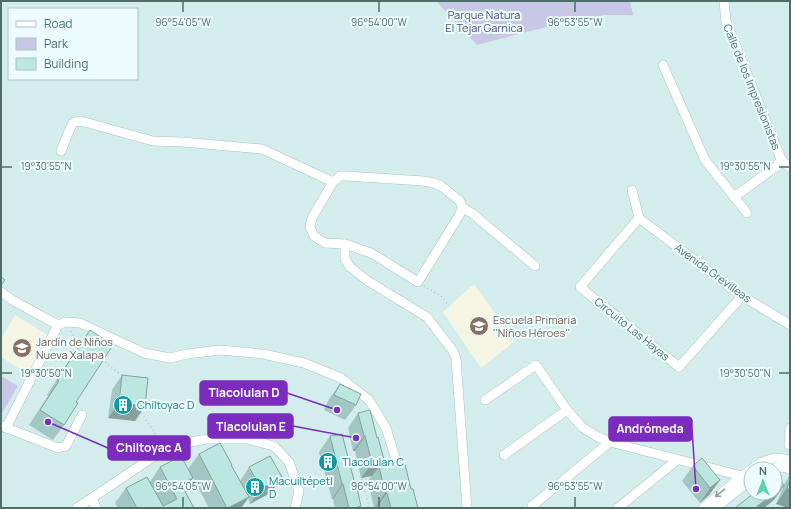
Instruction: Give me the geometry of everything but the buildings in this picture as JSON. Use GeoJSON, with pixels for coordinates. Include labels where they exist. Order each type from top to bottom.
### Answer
{"type":"FeatureCollection","features":[{"type":"Feature","properties":{"kind":"street","name":"Calle de los Impresionistas"},"geometry":{"type":"LineString","coordinates":[[724,1],[726,21],[781,158],[790,168]]}},
{"type":"Feature","properties":{"kind":"street"},"geometry":{"type":"LineString","coordinates":[[663,65],[705,160],[747,213]]}},
{"type":"Feature","properties":{"kind":"street"},"geometry":{"type":"LineString","coordinates":[[61,151],[72,124],[81,121],[153,141],[262,149],[333,182]]}},
{"type":"Feature","properties":{"kind":"street"},"geometry":{"type":"LineString","coordinates":[[734,197],[777,166],[781,158]]}},
{"type":"Feature","properties":{"kind":"street"},"geometry":{"type":"LineString","coordinates":[[462,206],[460,214],[418,282],[371,253],[345,244],[325,243],[314,236],[310,227],[312,218],[333,182],[340,176],[423,181],[441,186],[460,201],[462,206],[536,266]]}},
{"type":"Feature","properties":{"kind":"street"},"geometry":{"type":"LineString","coordinates":[[632,190],[639,218]]}},
{"type":"Feature","properties":{"kind":"street","name":"Circuito Las Hayas"},"geometry":{"type":"LineString","coordinates":[[639,218],[580,287],[679,367],[742,296]]}},
{"type":"Feature","properties":{"kind":"street","name":"Avenida Grevilleas"},"geometry":{"type":"LineString","coordinates":[[639,218],[742,296],[790,325]]}},
{"type":"Feature","properties":{"kind":"street"},"geometry":{"type":"LineString","coordinates":[[345,244],[345,259],[350,267],[368,281],[427,317],[453,351],[456,360],[467,508]]}},
{"type":"Feature","properties":{"kind":"street"},"geometry":{"type":"LineString","coordinates":[[1,292],[12,300],[62,324],[80,323],[144,353],[170,358],[187,354],[220,350],[264,354],[304,363],[341,378],[369,400],[386,428],[402,478]]}},
{"type":"Feature","properties":{"kind":"street"},"geometry":{"type":"LineString","coordinates":[[62,324],[4,426],[58,448],[62,448],[66,446],[82,415]]}},
{"type":"Feature","properties":{"kind":"street"},"geometry":{"type":"LineString","coordinates":[[485,400],[536,365],[567,410],[582,427],[598,438],[743,479]]}},
{"type":"Feature","properties":{"kind":"street"},"geometry":{"type":"LineString","coordinates":[[504,456],[567,410]]}},
{"type":"Feature","properties":{"kind":"street"},"geometry":{"type":"LineString","coordinates":[[789,445],[790,428]]}},
{"type":"Feature","properties":{"kind":"street"},"geometry":{"type":"LineString","coordinates":[[77,508],[165,449],[180,444],[207,439],[247,438],[274,446],[289,462],[299,491],[295,508]]}},
{"type":"Feature","properties":{"kind":"street"},"geometry":{"type":"LineString","coordinates":[[532,506],[610,442]]}},
{"type":"Feature","properties":{"kind":"street"},"geometry":{"type":"LineString","coordinates":[[765,461],[774,458],[790,461]]}},
{"type":"Feature","properties":{"kind":"street"},"geometry":{"type":"LineString","coordinates":[[618,508],[677,460]]}},
{"type":"Feature","properties":{"kind":"street"},"geometry":{"type":"LineString","coordinates":[[703,508],[743,483]]}},
{"type":"Feature","properties":{"kind":"street"},"geometry":{"type":"LineString","coordinates":[[715,508],[743,484]]}},
{"type":"Feature","properties":{"kind":"street"},"geometry":{"type":"LineString","coordinates":[[92,498],[96,508]]}},
{"type":"Feature","properties":{"kind":"path"},"geometry":{"type":"LineString","coordinates":[[418,282],[442,297],[449,306]]}},
{"type":"Feature","properties":{"kind":"path"},"geometry":{"type":"LineString","coordinates":[[62,324],[75,338],[82,342]]}},
{"type":"Feature","properties":{"kind":"path"},"geometry":{"type":"LineString","coordinates":[[100,354],[108,365],[124,377]]}},
{"type":"Feature","properties":{"kind":"path"},"geometry":{"type":"LineString","coordinates":[[350,406],[358,419]]}},
{"type":"Feature","properties":{"kind":"path"},"geometry":{"type":"LineString","coordinates":[[142,408],[142,414],[165,449]]}},
{"type":"Feature","properties":{"kind":"path"},"geometry":{"type":"LineString","coordinates":[[364,508],[369,506],[362,480],[376,476]]}},
{"type":"Feature","properties":{"kind":"shaded area"},"geometry":{"type":"Polygon","coordinates":[[[1,1],[790,1],[790,508],[1,508],[1,1]]]}},
{"type":"Feature","properties":{"kind":"shaded area","name":"Escuela Primaria ''Niños Héroes''"},"geometry":{"type":"Polygon","coordinates":[[[474,284],[515,341],[481,368],[443,312],[474,284]]]}},
{"type":"Feature","properties":{"kind":"shaded area","name":"Jardín de Niños Nueva Xalapa"},"geometry":{"type":"Polygon","coordinates":[[[15,315],[49,336],[28,374],[1,357],[1,339],[15,315]]]}},
{"type":"Feature","properties":{"kind":"green space","name":"Parque Natura El Tejar Garnica"},"geometry":{"type":"Polygon","coordinates":[[[436,1],[630,1],[633,15],[604,15],[534,30],[477,45],[436,1]]]}},
{"type":"Feature","properties":{"kind":"green space"},"geometry":{"type":"Polygon","coordinates":[[[1,376],[18,386],[1,415],[1,376]]]}},
{"type":"Feature","properties":{"kind":"place","name":"Escuela Primaria ''Niños Héroes''"},"geometry":{"type":"Point","coordinates":[479,326]}},
{"type":"Feature","properties":{"kind":"place","name":"Jardín de Niños Nueva Xalapa"},"geometry":{"type":"Point","coordinates":[22,348]}},
{"type":"Feature","properties":{"kind":"place","name":"Chiltoyac D"},"geometry":{"type":"Point","coordinates":[123,405]}},
{"type":"Feature","properties":{"kind":"place","name":"Tlacolulan D"},"geometry":{"type":"Point","coordinates":[337,410]}},
{"type":"Feature","properties":{"kind":"place","name":"Chiltoyac A"},"geometry":{"type":"Point","coordinates":[48,422]}},
{"type":"Feature","properties":{"kind":"place","name":"Tlacolulan E"},"geometry":{"type":"Point","coordinates":[356,438]}},
{"type":"Feature","properties":{"kind":"place","name":"Tlacolulan C"},"geometry":{"type":"Point","coordinates":[328,462]}},
{"type":"Feature","properties":{"kind":"place","name":"Macuiltépetl D"},"geometry":{"type":"Point","coordinates":[255,487]}},
{"type":"Feature","properties":{"kind":"place","name":"Andrómeda"},"geometry":{"type":"Point","coordinates":[696,489]}}]}
